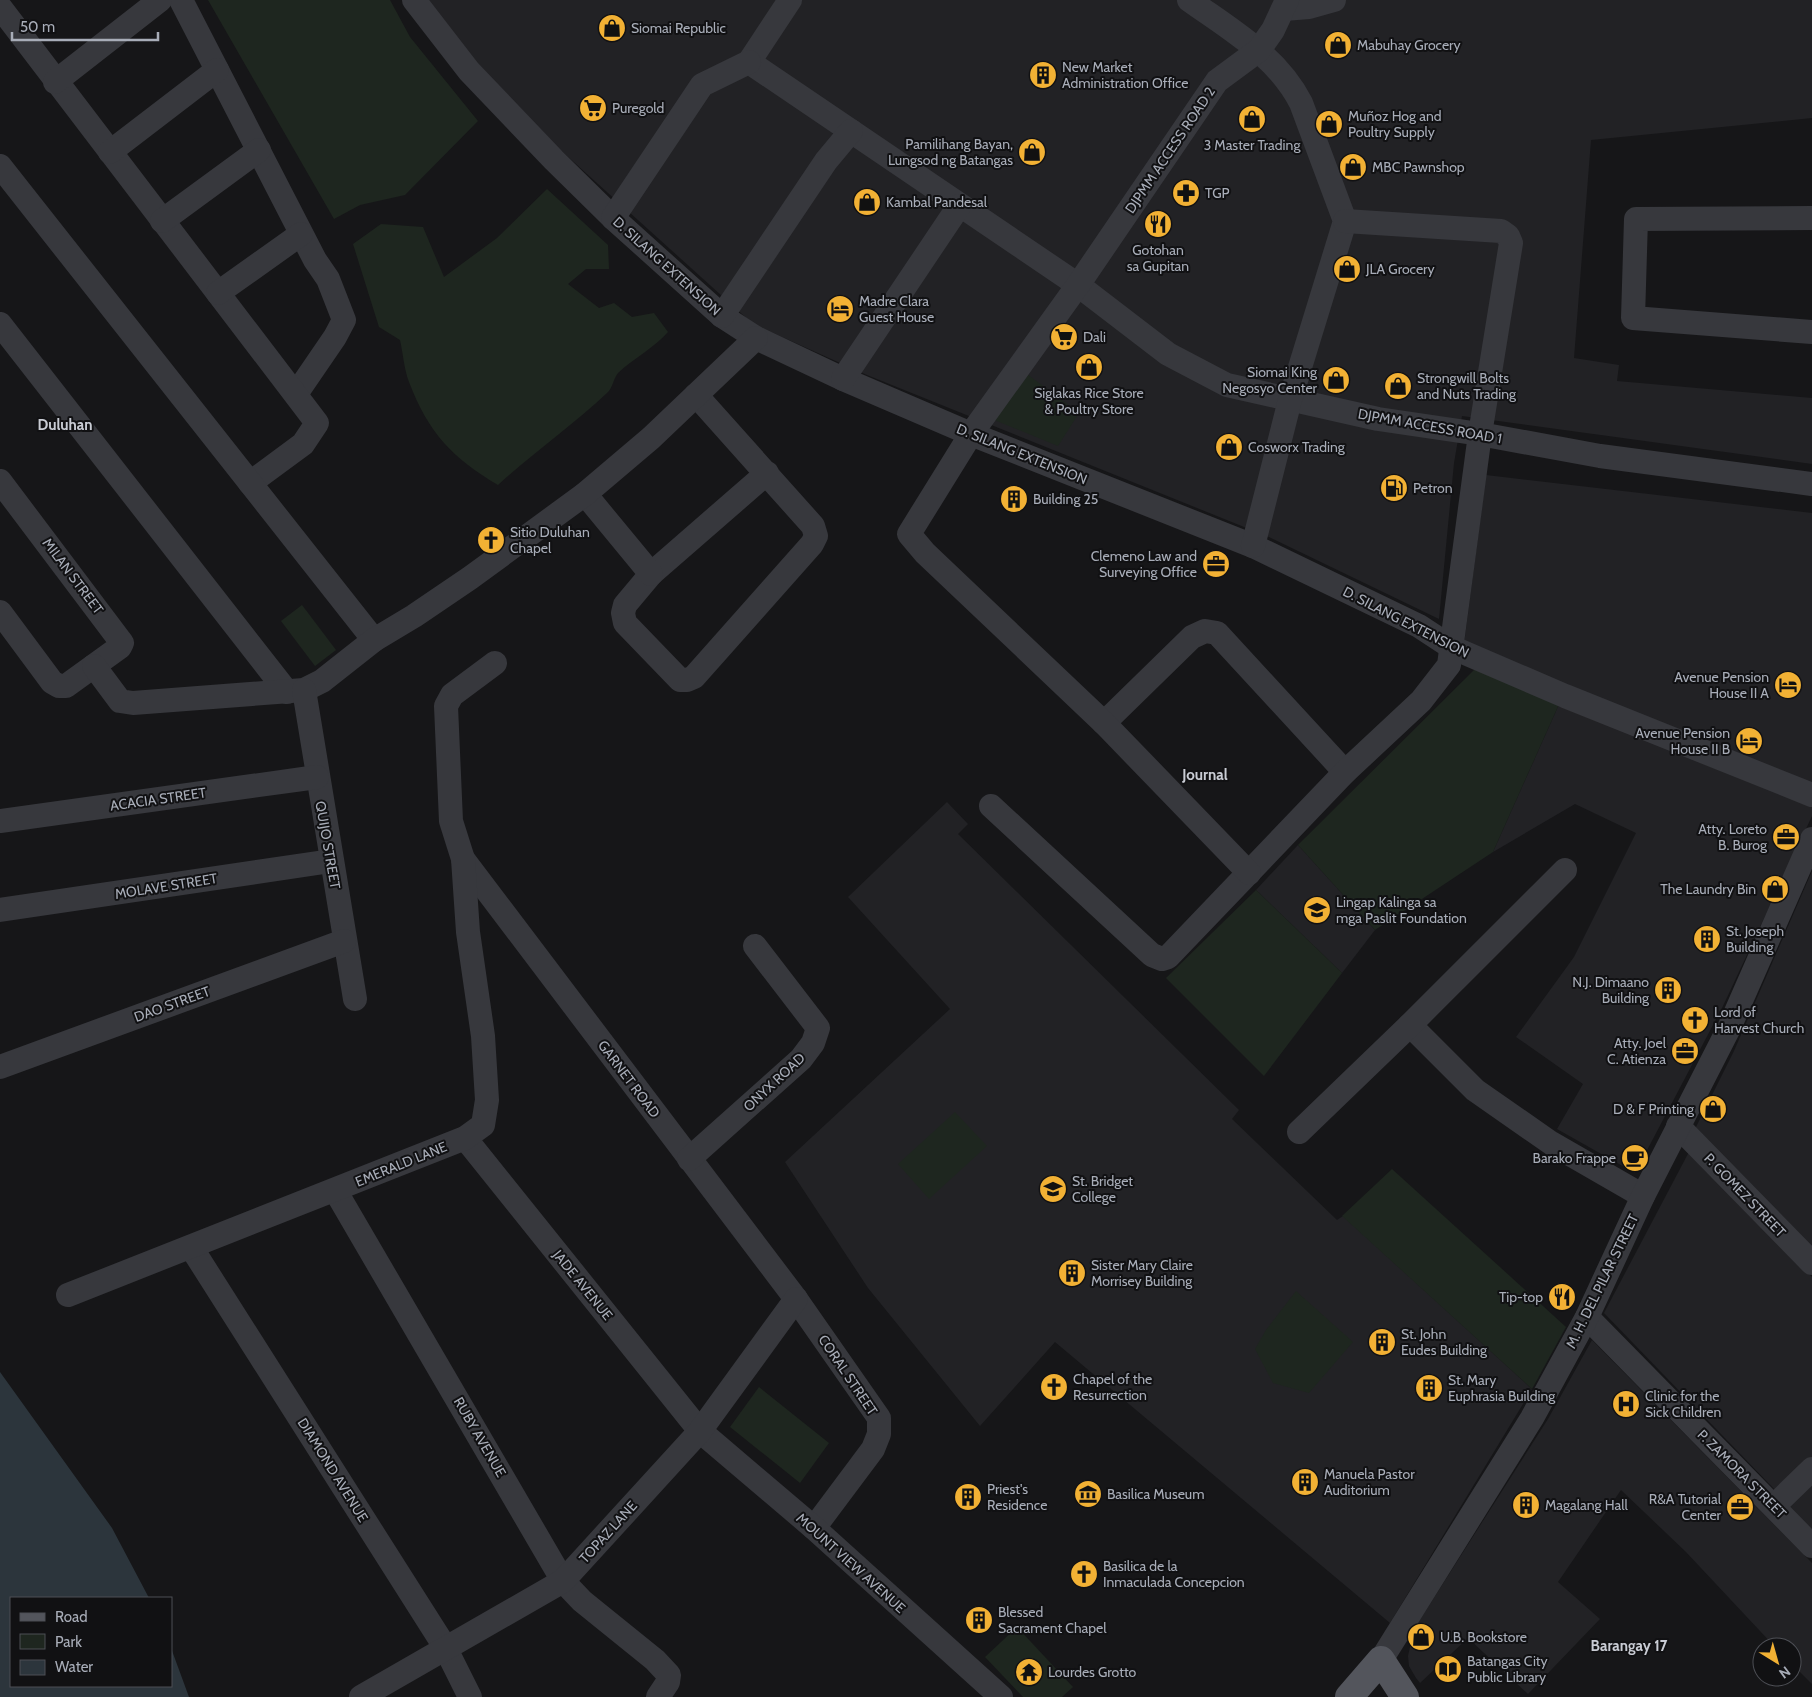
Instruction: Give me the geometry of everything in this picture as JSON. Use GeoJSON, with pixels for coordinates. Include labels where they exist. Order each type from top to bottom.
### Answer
{"type":"FeatureCollection","features":[{"type":"Feature","properties":{"kind":"main road","name":"M. H. DEL PILAR STREET"},"geometry":{"type":"LineString","coordinates":[[1348,1697],[1381,1660]]}},
{"type":"Feature","properties":{"kind":"main road"},"geometry":{"type":"LineString","coordinates":[[1381,1660],[1405,1697]]}},
{"type":"Feature","properties":{"kind":"street"},"geometry":{"type":"LineString","coordinates":[[55,82],[160,0]]}},
{"type":"Feature","properties":{"kind":"street"},"geometry":{"type":"LineString","coordinates":[[181,0],[301,234],[328,279],[344,320],[335,337],[296,394]]}},
{"type":"Feature","properties":{"kind":"street","name":"D. SILANG EXTENSION"},"geometry":{"type":"LineString","coordinates":[[414,0],[470,71],[613,218],[722,316],[756,338],[843,379],[971,434],[1252,546],[1420,626],[1452,647],[1565,696],[1812,795]]}},
{"type":"Feature","properties":{"kind":"street"},"geometry":{"type":"LineString","coordinates":[[613,218],[702,85],[749,62],[790,0]]}},
{"type":"Feature","properties":{"kind":"street"},"geometry":{"type":"LineString","coordinates":[[1189,0],[1259,50],[1292,85],[1301,103],[1345,220],[1290,400],[1252,546]]}},
{"type":"Feature","properties":{"kind":"street"},"geometry":{"type":"LineString","coordinates":[[1286,4],[1309,7],[1334,0]]}},
{"type":"Feature","properties":{"kind":"street","name":"DJPMM ACCESS ROAD 2"},"geometry":{"type":"LineString","coordinates":[[1104,722],[925,553],[909,534],[971,434],[1078,285],[1217,81],[1259,50],[1286,4]]}},
{"type":"Feature","properties":{"kind":"street"},"geometry":{"type":"LineString","coordinates":[[6,6],[55,82],[318,423],[315,430],[303,444],[250,483]]}},
{"type":"Feature","properties":{"kind":"street","name":"DJPMM ACCESS ROAD 1"},"geometry":{"type":"LineString","coordinates":[[749,62],[1078,285],[1168,354],[1227,385],[1378,419],[1480,434],[1600,456],[1812,484]]}},
{"type":"Feature","properties":{"kind":"street"},"geometry":{"type":"LineString","coordinates":[[110,152],[217,70]]}},
{"type":"Feature","properties":{"kind":"street"},"geometry":{"type":"LineString","coordinates":[[722,316],[826,161],[851,132]]}},
{"type":"Feature","properties":{"kind":"street"},"geometry":{"type":"LineString","coordinates":[[162,221],[259,150]]}},
{"type":"Feature","properties":{"kind":"street"},"geometry":{"type":"LineString","coordinates":[[0,166],[374,640]]}},
{"type":"Feature","properties":{"kind":"street"},"geometry":{"type":"LineString","coordinates":[[843,379],[959,206]]}},
{"type":"Feature","properties":{"kind":"street"},"geometry":{"type":"LineString","coordinates":[[1812,218],[1636,218],[1633,318],[1812,332]]}},
{"type":"Feature","properties":{"kind":"street"},"geometry":{"type":"LineString","coordinates":[[991,806],[1152,955],[1162,959],[1168,957],[1345,772],[1421,701],[1449,665],[1480,434],[1511,243],[1508,236],[1501,231],[1345,220]]}},
{"type":"Feature","properties":{"kind":"street"},"geometry":{"type":"LineString","coordinates":[[218,293],[301,234]]}},
{"type":"Feature","properties":{"kind":"street"},"geometry":{"type":"LineString","coordinates":[[0,324],[296,691]]}},
{"type":"Feature","properties":{"kind":"street"},"geometry":{"type":"LineString","coordinates":[[0,612],[52,682],[59,686],[66,686],[94,666],[120,701],[125,702],[296,691],[322,681],[374,640],[414,616],[470,578],[585,494],[651,438],[756,338]]}},
{"type":"Feature","properties":{"kind":"street"},"geometry":{"type":"LineString","coordinates":[[696,395],[767,473],[813,526],[816,536],[812,544],[694,677],[680,680],[625,623],[622,613],[625,605],[651,574],[767,473]]}},
{"type":"Feature","properties":{"kind":"street","name":"MILAN STREET"},"geometry":{"type":"LineString","coordinates":[[0,481],[122,643],[94,666]]}},
{"type":"Feature","properties":{"kind":"street"},"geometry":{"type":"LineString","coordinates":[[585,494],[651,574]]}},
{"type":"Feature","properties":{"kind":"street"},"geometry":{"type":"LineString","coordinates":[[1249,873],[1104,722],[1192,637],[1205,631],[1217,633],[1345,772]]}},
{"type":"Feature","properties":{"kind":"street"},"geometry":{"type":"LineString","coordinates":[[463,859],[451,821],[446,706],[452,695],[494,663]]}},
{"type":"Feature","properties":{"kind":"street","name":"QUIJO STREET"},"geometry":{"type":"LineString","coordinates":[[296,691],[317,777],[355,999]]}},
{"type":"Feature","properties":{"kind":"street","name":"ACACIA STREET"},"geometry":{"type":"LineString","coordinates":[[0,822],[317,777]]}},
{"type":"Feature","properties":{"kind":"street","name":"M. H. DEL PILAR STREET"},"geometry":{"type":"LineString","coordinates":[[1381,1660],[1532,1418],[1587,1317],[1643,1196],[1729,1028],[1812,840]]}},
{"type":"Feature","properties":{"kind":"street","name":"EMERALD LANE"},"geometry":{"type":"LineString","coordinates":[[68,1295],[466,1138],[483,1124],[487,1100],[483,1036],[468,932],[463,859]]}},
{"type":"Feature","properties":{"kind":"street","name":"GARNET ROAD"},"geometry":{"type":"LineString","coordinates":[[463,859],[688,1159],[796,1299]]}},
{"type":"Feature","properties":{"kind":"street","name":"MOLAVE STREET"},"geometry":{"type":"LineString","coordinates":[[0,910],[331,861]]}},
{"type":"Feature","properties":{"kind":"street"},"geometry":{"type":"LineString","coordinates":[[1300,1132],[1565,870]]}},
{"type":"Feature","properties":{"kind":"street","name":"DAO STREET"},"geometry":{"type":"LineString","coordinates":[[0,1067],[344,941]]}},
{"type":"Feature","properties":{"kind":"street","name":"ONYX ROAD"},"geometry":{"type":"LineString","coordinates":[[688,1159],[801,1059],[814,1043],[818,1028],[755,946]]}},
{"type":"Feature","properties":{"kind":"street"},"geometry":{"type":"LineString","coordinates":[[1410,1025],[1476,1090],[1551,1143],[1643,1196]]}},
{"type":"Feature","properties":{"kind":"street","name":"P. GOMEZ STREET"},"geometry":{"type":"LineString","coordinates":[[1678,1126],[1812,1263]]}},
{"type":"Feature","properties":{"kind":"street","name":"JADE AVENUE"},"geometry":{"type":"LineString","coordinates":[[466,1138],[700,1431]]}},
{"type":"Feature","properties":{"kind":"street","name":"RUBY AVENUE"},"geometry":{"type":"LineString","coordinates":[[335,1190],[564,1580],[582,1601],[655,1660],[669,1674],[668,1682],[658,1697]]}},
{"type":"Feature","properties":{"kind":"street","name":"DIAMOND AVENUE"},"geometry":{"type":"LineString","coordinates":[[191,1247],[445,1647],[470,1697]]}},
{"type":"Feature","properties":{"kind":"street","name":"TOPAZ LANE"},"geometry":{"type":"LineString","coordinates":[[361,1697],[564,1580],[700,1431],[796,1299]]}},
{"type":"Feature","properties":{"kind":"street","name":"CORAL STREET"},"geometry":{"type":"LineString","coordinates":[[796,1299],[879,1418],[879,1434],[873,1449],[814,1528]]}},
{"type":"Feature","properties":{"kind":"street","name":"P. ZAMORA STREET"},"geometry":{"type":"LineString","coordinates":[[1587,1317],[1812,1546]]}},
{"type":"Feature","properties":{"kind":"street","name":"MOUNT VIEW AVENUE"},"geometry":{"type":"LineString","coordinates":[[700,1431],[814,1528],[1001,1697]]}},
{"type":"Feature","properties":{"kind":"street"},"geometry":{"type":"LineString","coordinates":[[1774,1506],[1812,1469]]}},
{"type":"Feature","properties":{"kind":"shaded area"},"geometry":{"type":"Polygon","coordinates":[[[424,0],[1812,0],[1812,118],[1591,140],[1574,358],[1619,365],[1617,381],[1812,398],[1812,464],[1462,416],[1454,463],[1439,619],[1269,537],[867,375],[753,324],[556,146],[480,70],[424,0]]]}},
{"type":"Feature","properties":{"kind":"shaded area"},"geometry":{"type":"Polygon","coordinates":[[[1486,475],[1812,513],[1812,787],[1464,644],[1486,475]]]}},
{"type":"Feature","properties":{"kind":"shaded area"},"geometry":{"type":"Polygon","coordinates":[[[1560,702],[1812,803],[1812,816],[1723,1006],[1635,1173],[1557,1129],[1583,1084],[1516,1037],[1574,957],[1636,833],[1575,804],[1493,852],[1560,702]]]}},
{"type":"Feature","properties":{"kind":"shaded area","name":"St. Bridget College"},"geometry":{"type":"Polygon","coordinates":[[[947,802],[968,824],[958,834],[1239,1110],[1232,1119],[1337,1220],[1343,1216],[1532,1389],[1390,1623],[1055,1342],[980,1426],[868,1288],[785,1162],[950,1009],[848,897],[947,802]]]}},
{"type":"Feature","properties":{"kind":"shaded area","name":"Lingap Kalinga sa mga Paslit Foundation"},"geometry":{"type":"Polygon","coordinates":[[[1298,845],[1375,930],[1342,973],[1256,890],[1298,845]]]}},
{"type":"Feature","properties":{"kind":"shaded area"},"geometry":{"type":"Polygon","coordinates":[[[1812,871],[1812,1248],[1695,1129],[1734,1051],[1812,871]]]}},
{"type":"Feature","properties":{"kind":"shaded area"},"geometry":{"type":"Polygon","coordinates":[[[1690,1150],[1812,1277],[1812,1461],[1778,1493],[1604,1313],[1690,1150]]]}},
{"type":"Feature","properties":{"kind":"shaded area"},"geometry":{"type":"Polygon","coordinates":[[[1592,1340],[1812,1563],[1812,1684],[1802,1674],[1802,1637],[1766,1637],[1686,1552],[1621,1490],[1558,1582],[1600,1619],[1528,1694],[1468,1638],[1420,1683],[1409,1666],[1408,1656],[1414,1629],[1548,1419],[1592,1340]]]}},
{"type":"Feature","properties":{"kind":"shaded area"},"geometry":{"type":"Polygon","coordinates":[[[1812,1478],[1812,1532],[1785,1505],[1812,1478]]]}},
{"type":"Feature","properties":{"kind":"green space"},"geometry":{"type":"Polygon","coordinates":[[[208,0],[390,0],[410,37],[478,121],[405,195],[360,205],[334,219],[208,0]]]}},
{"type":"Feature","properties":{"kind":"green space"},"geometry":{"type":"Polygon","coordinates":[[[547,189],[608,245],[609,269],[586,269],[568,284],[599,308],[614,303],[632,317],[654,313],[668,332],[657,343],[618,373],[609,391],[594,405],[498,485],[467,465],[455,454],[443,442],[424,415],[407,377],[400,340],[379,327],[353,244],[381,224],[423,227],[444,277],[497,238],[547,189]]]}},
{"type":"Feature","properties":{"kind":"green space"},"geometry":{"type":"Polygon","coordinates":[[[1027,374],[1079,413],[1058,446],[992,419],[1027,374]]]}},
{"type":"Feature","properties":{"kind":"green space"},"geometry":{"type":"Polygon","coordinates":[[[302,605],[336,650],[315,666],[281,621],[302,605]]]}},
{"type":"Feature","properties":{"kind":"green space"},"geometry":{"type":"Polygon","coordinates":[[[1480,664],[1560,702],[1493,852],[1375,930],[1298,845],[1480,664]]]}},
{"type":"Feature","properties":{"kind":"green space"},"geometry":{"type":"Polygon","coordinates":[[[1256,890],[1342,973],[1264,1076],[1166,978],[1256,890]]]}},
{"type":"Feature","properties":{"kind":"green space"},"geometry":{"type":"Polygon","coordinates":[[[955,1112],[987,1146],[929,1199],[898,1164],[955,1112]]]}},
{"type":"Feature","properties":{"kind":"green space"},"geometry":{"type":"Polygon","coordinates":[[[1392,1169],[1566,1327],[1532,1389],[1342,1216],[1392,1169]]]}},
{"type":"Feature","properties":{"kind":"green space"},"geometry":{"type":"Polygon","coordinates":[[[1296,1291],[1353,1342],[1309,1393],[1273,1383],[1255,1349],[1266,1330],[1296,1291]]]}},
{"type":"Feature","properties":{"kind":"green space"},"geometry":{"type":"Polygon","coordinates":[[[759,1387],[829,1443],[800,1483],[730,1427],[759,1387]]]}},
{"type":"Feature","properties":{"kind":"green space","name":"Lourdes Grotto"},"geometry":{"type":"Polygon","coordinates":[[[1017,1627],[1073,1687],[1062,1697],[1023,1697],[985,1657],[1017,1627]]]}},
{"type":"Feature","properties":{"kind":"water"},"geometry":{"type":"Polygon","coordinates":[[[0,1372],[112,1528],[148,1597],[10,1597],[10,1687],[172,1687],[172,1651],[189,1697],[0,1697],[0,1372]]]}},
{"type":"Feature","properties":{"kind":"place","name":"Siomai Republic"},"geometry":{"type":"Point","coordinates":[612,28]}},
{"type":"Feature","properties":{"kind":"place","name":"Mabuhay Grocery"},"geometry":{"type":"Point","coordinates":[1338,45]}},
{"type":"Feature","properties":{"kind":"place","name":"New Market Administration Office"},"geometry":{"type":"Point","coordinates":[1043,75]}},
{"type":"Feature","properties":{"kind":"place","name":"Puregold"},"geometry":{"type":"Point","coordinates":[593,108]}},
{"type":"Feature","properties":{"kind":"place","name":"3 Master Trading"},"geometry":{"type":"Point","coordinates":[1252,119]}},
{"type":"Feature","properties":{"kind":"place","name":"Muñoz Hog and Poultry Supply"},"geometry":{"type":"Point","coordinates":[1329,124]}},
{"type":"Feature","properties":{"kind":"place","name":"Pamilihang Bayan, Lungsod ng Batangas"},"geometry":{"type":"Point","coordinates":[1032,152]}},
{"type":"Feature","properties":{"kind":"place","name":"MBC Pawnshop"},"geometry":{"type":"Point","coordinates":[1353,167]}},
{"type":"Feature","properties":{"kind":"place","name":"TGP"},"geometry":{"type":"Point","coordinates":[1186,193]}},
{"type":"Feature","properties":{"kind":"place","name":"Kambal Pandesal"},"geometry":{"type":"Point","coordinates":[867,202]}},
{"type":"Feature","properties":{"kind":"place","name":"Gotohan sa Gupitan"},"geometry":{"type":"Point","coordinates":[1158,224]}},
{"type":"Feature","properties":{"kind":"place","name":"JLA Grocery"},"geometry":{"type":"Point","coordinates":[1347,269]}},
{"type":"Feature","properties":{"kind":"place","name":"Madre Clara Guest House"},"geometry":{"type":"Point","coordinates":[840,309]}},
{"type":"Feature","properties":{"kind":"place","name":"Dali"},"geometry":{"type":"Point","coordinates":[1064,337]}},
{"type":"Feature","properties":{"kind":"place","name":"Siglakas Rice Store & Poultry Store"},"geometry":{"type":"Point","coordinates":[1089,367]}},
{"type":"Feature","properties":{"kind":"place","name":"Siomai King Negosyo Center"},"geometry":{"type":"Point","coordinates":[1336,380]}},
{"type":"Feature","properties":{"kind":"place","name":"Strongwill Bolts and Nuts Trading"},"geometry":{"type":"Point","coordinates":[1398,386]}},
{"type":"Feature","properties":{"kind":"place","name":"Cosworx Trading"},"geometry":{"type":"Point","coordinates":[1229,447]}},
{"type":"Feature","properties":{"kind":"place","name":"Petron"},"geometry":{"type":"Point","coordinates":[1394,488]}},
{"type":"Feature","properties":{"kind":"place","name":"Building 25"},"geometry":{"type":"Point","coordinates":[1014,499]}},
{"type":"Feature","properties":{"kind":"place","name":"Sitio Duluhan Chapel"},"geometry":{"type":"Point","coordinates":[491,540]}},
{"type":"Feature","properties":{"kind":"place","name":"Clemeno Law and Surveying Office"},"geometry":{"type":"Point","coordinates":[1216,564]}},
{"type":"Feature","properties":{"kind":"place","name":"Avenue Pension House II A"},"geometry":{"type":"Point","coordinates":[1788,685]}},
{"type":"Feature","properties":{"kind":"place","name":"Avenue Pension House II B"},"geometry":{"type":"Point","coordinates":[1749,741]}},
{"type":"Feature","properties":{"kind":"place","name":"Atty. Loreto B. Burog"},"geometry":{"type":"Point","coordinates":[1786,837]}},
{"type":"Feature","properties":{"kind":"place","name":"The Laundry Bin"},"geometry":{"type":"Point","coordinates":[1775,889]}},
{"type":"Feature","properties":{"kind":"place","name":"Lingap Kalinga sa mga Paslit Foundation"},"geometry":{"type":"Point","coordinates":[1317,910]}},
{"type":"Feature","properties":{"kind":"place","name":"St. Joseph Building"},"geometry":{"type":"Point","coordinates":[1707,939]}},
{"type":"Feature","properties":{"kind":"place","name":"N.J. Dimaano Building"},"geometry":{"type":"Point","coordinates":[1668,990]}},
{"type":"Feature","properties":{"kind":"place","name":"Lord of Harvest Church"},"geometry":{"type":"Point","coordinates":[1695,1020]}},
{"type":"Feature","properties":{"kind":"place","name":"Atty. Joel C. Atienza"},"geometry":{"type":"Point","coordinates":[1685,1051]}},
{"type":"Feature","properties":{"kind":"place","name":"D & F Printing"},"geometry":{"type":"Point","coordinates":[1713,1109]}},
{"type":"Feature","properties":{"kind":"place","name":"Barako Frappe"},"geometry":{"type":"Point","coordinates":[1635,1158]}},
{"type":"Feature","properties":{"kind":"place","name":"St. Bridget College"},"geometry":{"type":"Point","coordinates":[1053,1189]}},
{"type":"Feature","properties":{"kind":"place","name":"Sister Mary Claire Morrisey Building"},"geometry":{"type":"Point","coordinates":[1072,1273]}},
{"type":"Feature","properties":{"kind":"place","name":"Tip-top"},"geometry":{"type":"Point","coordinates":[1562,1297]}},
{"type":"Feature","properties":{"kind":"place","name":"St. John Eudes Building"},"geometry":{"type":"Point","coordinates":[1382,1342]}},
{"type":"Feature","properties":{"kind":"place","name":"Chapel of the Resurrection"},"geometry":{"type":"Point","coordinates":[1054,1387]}},
{"type":"Feature","properties":{"kind":"place","name":"St. Mary Euphrasia Building"},"geometry":{"type":"Point","coordinates":[1429,1388]}},
{"type":"Feature","properties":{"kind":"place","name":"Clinic for the Sick Children"},"geometry":{"type":"Point","coordinates":[1626,1404]}},
{"type":"Feature","properties":{"kind":"place","name":"Manuela Pastor Auditorium"},"geometry":{"type":"Point","coordinates":[1305,1482]}},
{"type":"Feature","properties":{"kind":"place","name":"Basilica Museum"},"geometry":{"type":"Point","coordinates":[1088,1494]}},
{"type":"Feature","properties":{"kind":"place","name":"Priest's Residence"},"geometry":{"type":"Point","coordinates":[968,1497]}},
{"type":"Feature","properties":{"kind":"place","name":"Magalang Hall"},"geometry":{"type":"Point","coordinates":[1526,1505]}},
{"type":"Feature","properties":{"kind":"place","name":"R&A Tutorial Center"},"geometry":{"type":"Point","coordinates":[1740,1507]}},
{"type":"Feature","properties":{"kind":"place","name":"Basilica de la Inmaculada Concepcion"},"geometry":{"type":"Point","coordinates":[1084,1574]}},
{"type":"Feature","properties":{"kind":"place","name":"Blessed Sacrament Chapel"},"geometry":{"type":"Point","coordinates":[979,1620]}},
{"type":"Feature","properties":{"kind":"place","name":"U.B. Bookstore"},"geometry":{"type":"Point","coordinates":[1421,1637]}},
{"type":"Feature","properties":{"kind":"place","name":"Batangas City Public Library"},"geometry":{"type":"Point","coordinates":[1448,1669]}},
{"type":"Feature","properties":{"kind":"place","name":"Lourdes Grotto"},"geometry":{"type":"Point","coordinates":[1029,1672]}},
{"type":"Feature","properties":{"kind":"district","name":"Duluhan"},"geometry":{"type":"Point","coordinates":[65,425]}},
{"type":"Feature","properties":{"kind":"district","name":"Journal"},"geometry":{"type":"Point","coordinates":[1205,775]}},
{"type":"Feature","properties":{"kind":"district","name":"Barangay 17"},"geometry":{"type":"Point","coordinates":[1629,1646]}}]}
